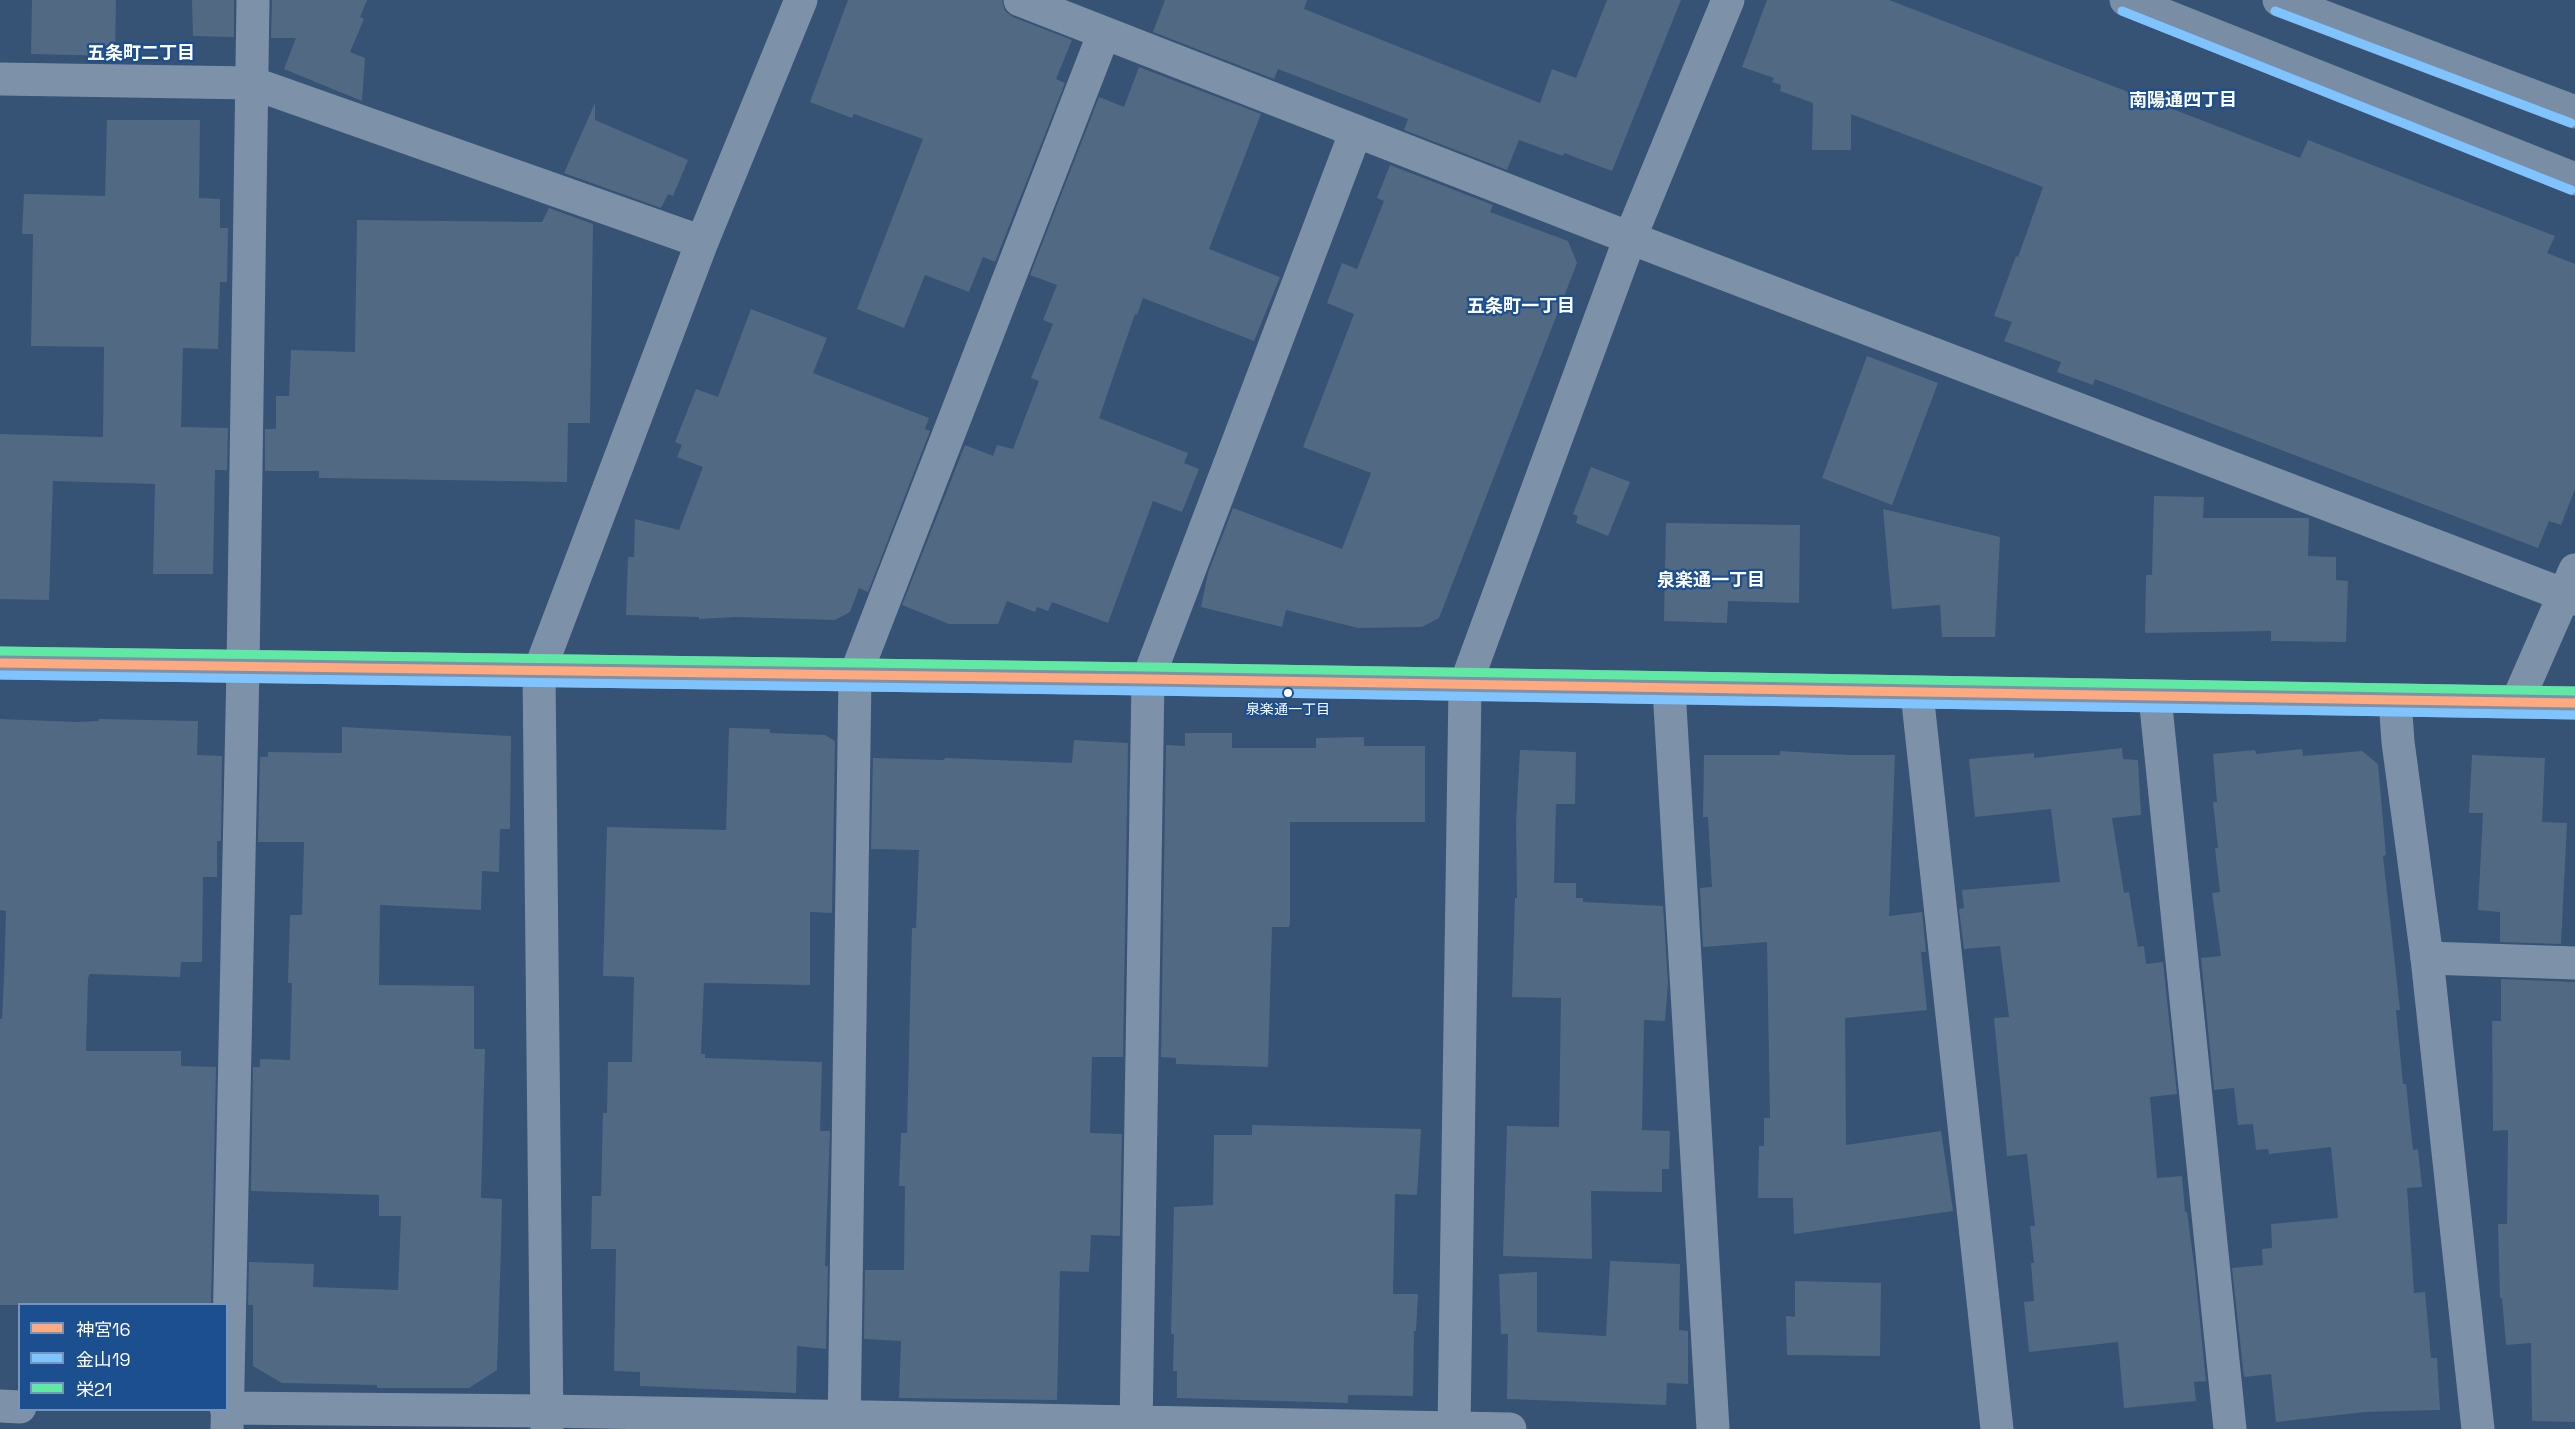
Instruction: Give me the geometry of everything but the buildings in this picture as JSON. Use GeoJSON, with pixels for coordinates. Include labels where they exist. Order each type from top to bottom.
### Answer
{"type":"FeatureCollection","features":[{"type":"Feature","properties":{"kind":"main road"},"geometry":{"type":"LineString","coordinates":[[2126,0],[2575,179]]}},
{"type":"Feature","properties":{"kind":"main road"},"geometry":{"type":"LineString","coordinates":[[2279,0],[2575,112]]}},
{"type":"Feature","properties":{"kind":"street"},"geometry":{"type":"LineString","coordinates":[[228,1362],[254,0]]}},
{"type":"Feature","properties":{"kind":"street"},"geometry":{"type":"LineString","coordinates":[[547,1420],[540,672],[702,242],[801,0]]}},
{"type":"Feature","properties":{"kind":"street"},"geometry":{"type":"LineString","coordinates":[[1020,0],[1630,238],[2571,587],[2517,702]]}},
{"type":"Feature","properties":{"kind":"street"},"geometry":{"type":"LineString","coordinates":[[1454,1428],[1465,686],[1630,238],[1728,0]]}},
{"type":"Feature","properties":{"kind":"street"},"geometry":{"type":"LineString","coordinates":[[844,1423],[855,676],[1104,33]]}},
{"type":"Feature","properties":{"kind":"street"},"geometry":{"type":"LineString","coordinates":[[0,79],[252,83],[702,242]]}},
{"type":"Feature","properties":{"kind":"street"},"geometry":{"type":"LineString","coordinates":[[1136,1425],[1148,679],[1356,131]]}},
{"type":"Feature","properties":{"kind":"street"},"geometry":{"type":"LineString","coordinates":[[0,663],[1148,679],[2575,703]]}},
{"type":"Feature","properties":{"kind":"street"},"geometry":{"type":"LineString","coordinates":[[1669,689],[1713,1429]]}},
{"type":"Feature","properties":{"kind":"street"},"geometry":{"type":"LineString","coordinates":[[1917,693],[1997,1429]]}},
{"type":"Feature","properties":{"kind":"street"},"geometry":{"type":"LineString","coordinates":[[2156,697],[2230,1429]]}},
{"type":"Feature","properties":{"kind":"street"},"geometry":{"type":"LineString","coordinates":[[2395,700],[2398,742],[2427,958],[2478,1429]]}},
{"type":"Feature","properties":{"kind":"street"},"geometry":{"type":"LineString","coordinates":[[2427,958],[2575,963]]}},
{"type":"Feature","properties":{"kind":"street"},"geometry":{"type":"LineString","coordinates":[[0,1407],[18,1407]]}},
{"type":"Feature","properties":{"kind":"street"},"geometry":{"type":"LineString","coordinates":[[228,1408],[547,1420],[1510,1429]]}},
{"type":"Feature","properties":{"kind":"street"},"geometry":{"type":"LineString","coordinates":[[227,1411],[227,1429]]}},
{"type":"Feature","properties":{"kind":"transit line","name":"金山19"},"geometry":{"type":"LineString","coordinates":[[2122,11],[2571,190]]}},
{"type":"Feature","properties":{"kind":"transit line","name":"金山19"},"geometry":{"type":"LineString","coordinates":[[2275,11],[2571,123]]}},
{"type":"Feature","properties":{"kind":"transit line","name":"栄21"},"geometry":{"type":"LineString","coordinates":[[0,651],[1148,667],[2575,691]]}},
{"type":"Feature","properties":{"kind":"transit line","name":"神宮16"},"geometry":{"type":"LineString","coordinates":[[0,663],[1148,679],[2575,703]]}},
{"type":"Feature","properties":{"kind":"transit line","name":"金山19"},"geometry":{"type":"LineString","coordinates":[[0,675],[1148,691],[2575,715]]}},
{"type":"Feature","properties":{"kind":"place","name":"泉楽通一丁目"},"geometry":{"type":"Point","coordinates":[1288,693]}},
{"type":"Feature","properties":{"kind":"district","name":"五条町二丁目"},"geometry":{"type":"Point","coordinates":[141,54]}},
{"type":"Feature","properties":{"kind":"district","name":"南陽通四丁目"},"geometry":{"type":"Point","coordinates":[2183,101]}},
{"type":"Feature","properties":{"kind":"district","name":"五条町一丁目"},"geometry":{"type":"Point","coordinates":[1521,307]}},
{"type":"Feature","properties":{"kind":"district","name":"泉楽通一丁目"},"geometry":{"type":"Point","coordinates":[1711,581]}}]}
